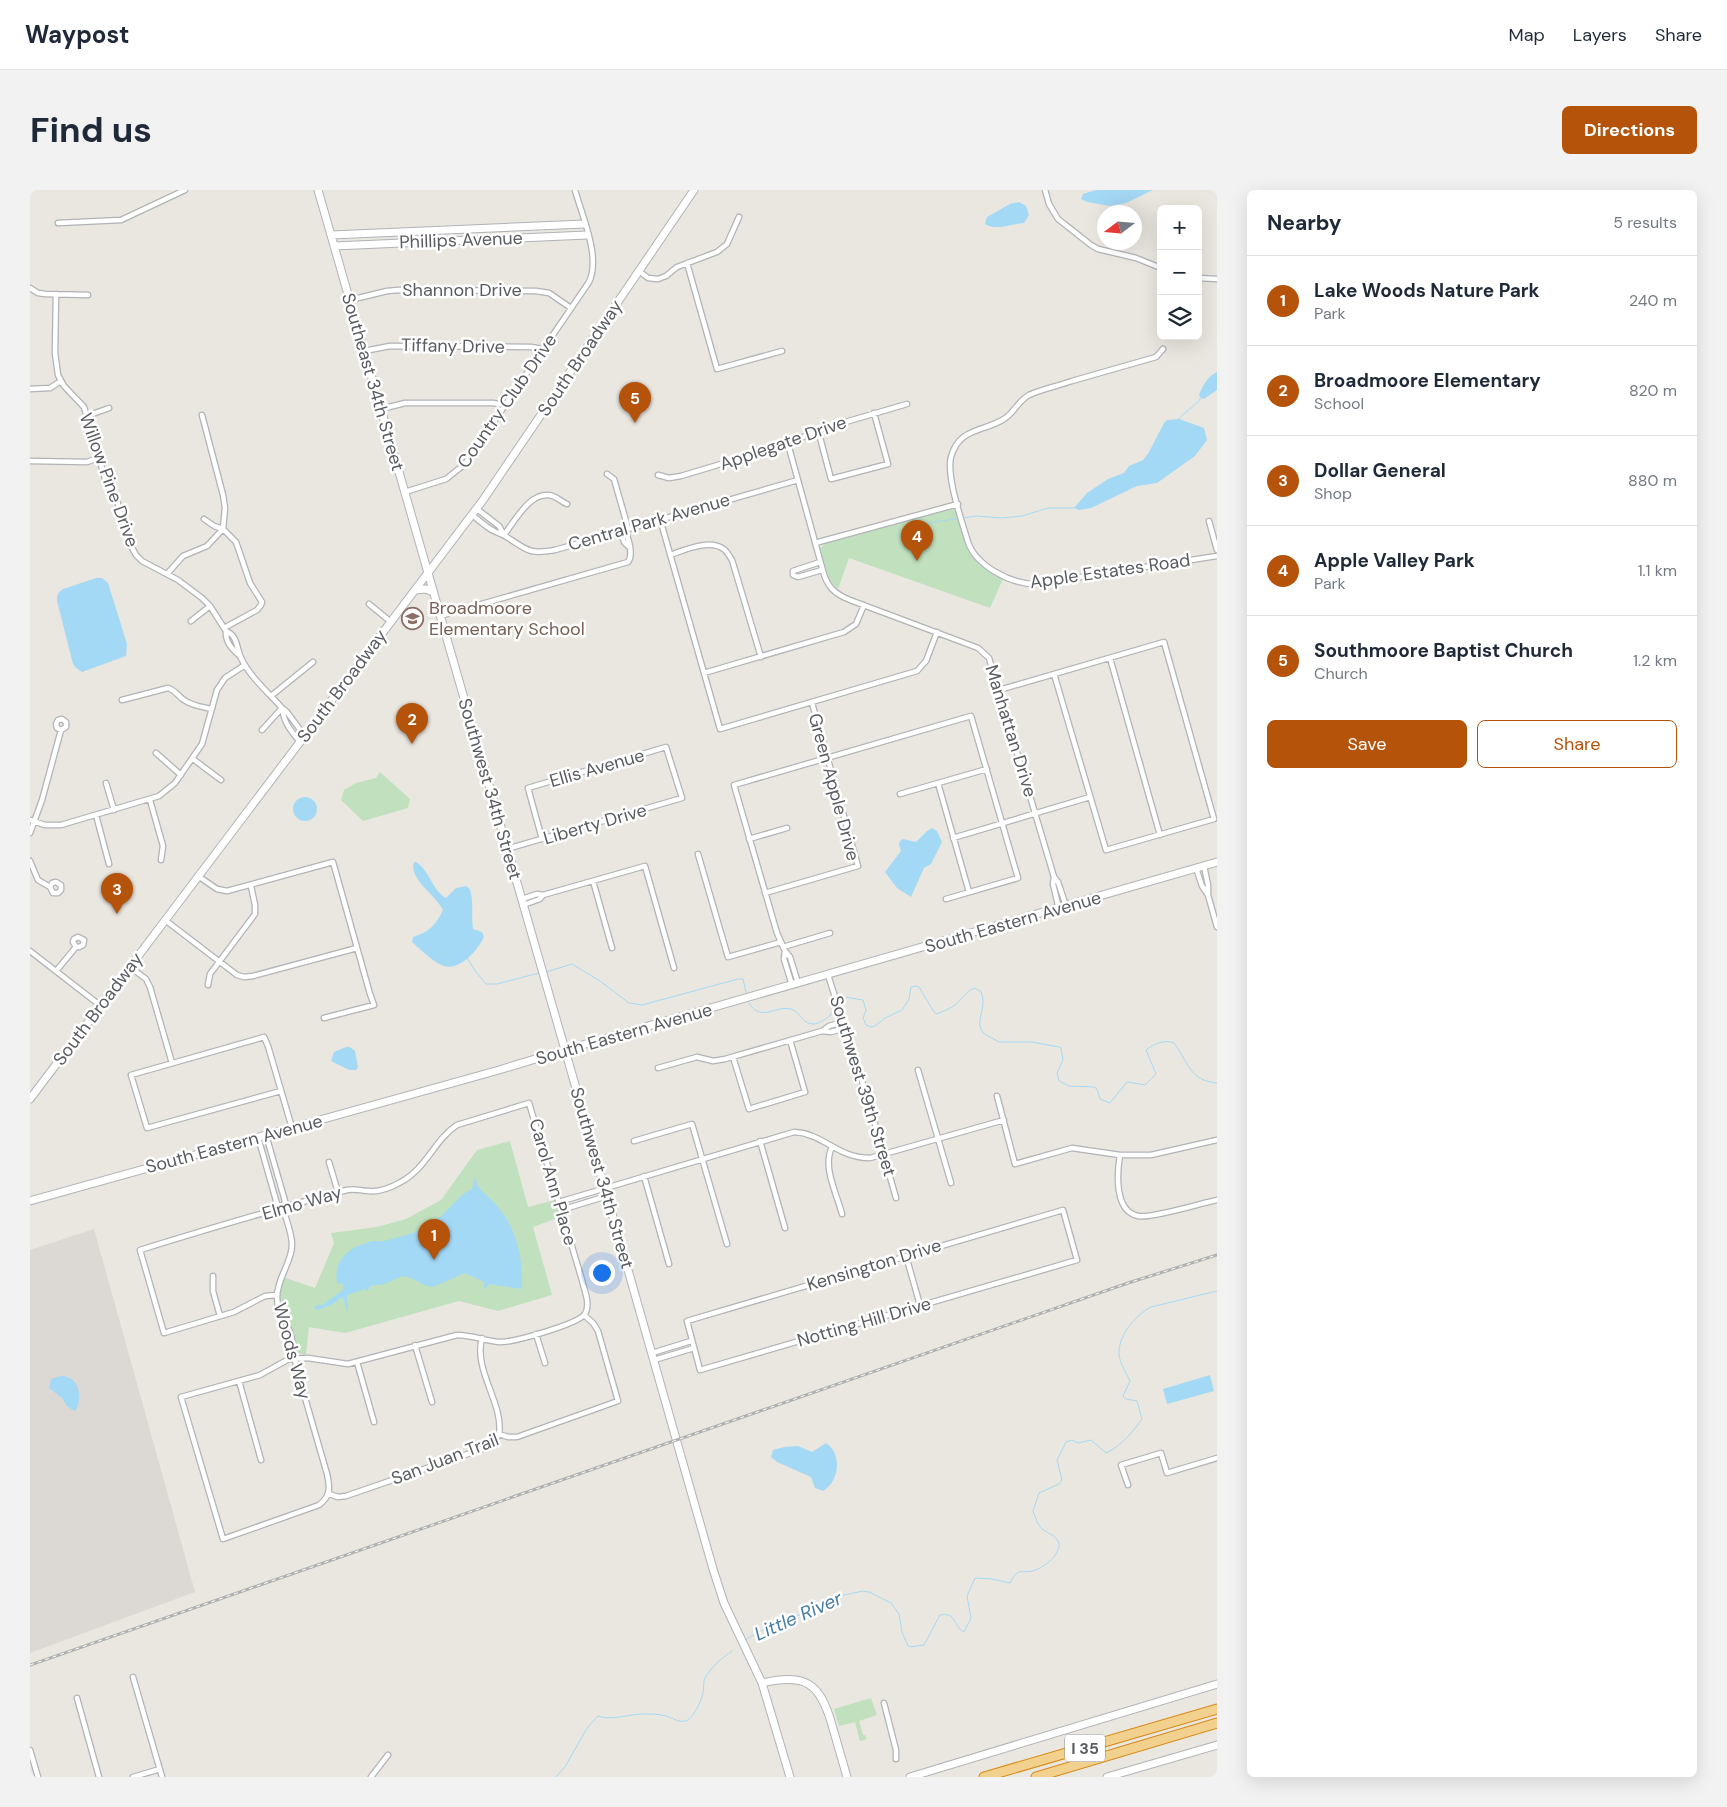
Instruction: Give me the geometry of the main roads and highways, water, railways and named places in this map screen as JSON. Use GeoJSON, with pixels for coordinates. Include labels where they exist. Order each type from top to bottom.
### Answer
{"type":"FeatureCollection","features":[{"type":"Feature","properties":{"kind":"highway","name":"I 35"},"geometry":{"type":"LineString","coordinates":[[984,1777],[1217,1708]]}},
{"type":"Feature","properties":{"kind":"highway","name":"I 35"},"geometry":{"type":"LineString","coordinates":[[1036,1777],[1217,1723]]}},
{"type":"Feature","properties":{"kind":"water"},"geometry":{"type":"Polygon","coordinates":[[[1096,190],[1153,190],[1126,203],[1115,205],[1087,202],[1081,199],[1083,194],[1096,190]]]}},
{"type":"Feature","properties":{"kind":"water"},"geometry":{"type":"Polygon","coordinates":[[[1019,202],[1026,206],[1029,215],[1024,223],[999,227],[985,224],[987,217],[1010,204],[1019,202]]]}},
{"type":"Feature","properties":{"kind":"water"},"geometry":{"type":"Polygon","coordinates":[[[1217,372],[1217,390],[1204,399],[1201,398],[1199,395],[1204,385],[1217,372]]]}},
{"type":"Feature","properties":{"kind":"water"},"geometry":{"type":"Polygon","coordinates":[[[1179,419],[1204,428],[1207,440],[1195,456],[1157,483],[1137,486],[1091,508],[1079,510],[1074,508],[1087,493],[1108,479],[1124,473],[1129,466],[1143,460],[1164,423],[1167,420],[1179,419]]]}},
{"type":"Feature","properties":{"kind":"water"},"geometry":{"type":"Polygon","coordinates":[[[96,578],[102,578],[108,583],[127,644],[126,656],[82,672],[73,664],[57,597],[63,589],[96,578]]]}},
{"type":"Feature","properties":{"kind":"water"},"geometry":{"type":"Polygon","coordinates":[[[305,797],[313,801],[317,809],[313,817],[305,821],[297,817],[293,809],[297,801],[305,797]]]}},
{"type":"Feature","properties":{"kind":"water"},"geometry":{"type":"Polygon","coordinates":[[[932,828],[937,831],[942,842],[931,864],[924,868],[911,897],[897,888],[885,872],[901,851],[900,841],[903,839],[916,842],[932,828]]]}},
{"type":"Feature","properties":{"kind":"water"},"geometry":{"type":"Polygon","coordinates":[[[414,862],[425,870],[437,890],[446,898],[456,888],[466,886],[470,889],[473,929],[482,932],[484,937],[468,958],[456,965],[450,967],[440,964],[427,956],[412,942],[413,937],[423,933],[438,920],[443,910],[415,875],[414,862]]]}},
{"type":"Feature","properties":{"kind":"water"},"geometry":{"type":"Polygon","coordinates":[[[350,1047],[355,1051],[358,1067],[356,1070],[349,1070],[331,1061],[334,1052],[350,1047]]]}},
{"type":"Feature","properties":{"kind":"water"},"geometry":{"type":"Polygon","coordinates":[[[475,1177],[479,1187],[496,1204],[510,1225],[520,1257],[521,1289],[489,1284],[484,1290],[484,1282],[465,1273],[433,1287],[402,1276],[385,1284],[370,1286],[368,1291],[365,1289],[347,1295],[348,1315],[343,1297],[329,1306],[317,1310],[314,1308],[317,1305],[322,1305],[343,1290],[344,1284],[337,1283],[336,1275],[340,1261],[349,1251],[371,1241],[384,1241],[409,1234],[424,1227],[439,1218],[461,1196],[472,1189],[475,1177]]]}},
{"type":"Feature","properties":{"kind":"water"},"geometry":{"type":"Polygon","coordinates":[[[1210,1375],[1214,1391],[1167,1404],[1163,1389],[1210,1375]]]}},
{"type":"Feature","properties":{"kind":"water"},"geometry":{"type":"Polygon","coordinates":[[[61,1376],[72,1379],[78,1388],[78,1405],[74,1411],[49,1388],[51,1379],[61,1376]]]}},
{"type":"Feature","properties":{"kind":"water"},"geometry":{"type":"Polygon","coordinates":[[[826,1443],[835,1454],[837,1468],[833,1481],[823,1491],[815,1488],[811,1477],[777,1462],[771,1457],[773,1450],[784,1447],[798,1446],[812,1452],[826,1443]]]}},
{"type":"Feature","properties":{"kind":"waterway"},"geometry":{"type":"LineString","coordinates":[[1179,419],[1201,398]]}},
{"type":"Feature","properties":{"kind":"waterway"},"geometry":{"type":"LineString","coordinates":[[963,518],[977,516],[1002,518],[1022,516],[1048,508],[1074,508]]}},
{"type":"Feature","properties":{"kind":"waterway"},"geometry":{"type":"LineString","coordinates":[[915,524],[959,518]]}},
{"type":"Feature","properties":{"kind":"waterway"},"geometry":{"type":"LineString","coordinates":[[467,958],[486,984],[497,984],[539,973]]}},
{"type":"Feature","properties":{"kind":"waterway"},"geometry":{"type":"LineString","coordinates":[[546,972],[572,964],[600,981],[629,1003],[642,1005],[738,979],[743,979],[746,992]]}},
{"type":"Feature","properties":{"kind":"waterway"},"geometry":{"type":"LineString","coordinates":[[837,998],[838,996],[863,1000],[866,1010],[863,1018],[866,1025],[871,1027],[902,1010],[909,999],[911,987],[919,987],[937,1014],[952,1007],[975,988],[981,992],[983,998],[980,1023],[983,1033],[999,1042],[1032,1042],[1061,1048],[1063,1060],[1057,1073],[1059,1081],[1069,1086],[1094,1087],[1097,1089],[1100,1099],[1110,1103],[1126,1083],[1145,1085],[1156,1074],[1146,1050],[1163,1042],[1174,1043],[1190,1069],[1200,1078],[1217,1083]]}},
{"type":"Feature","properties":{"kind":"waterway"},"geometry":{"type":"LineString","coordinates":[[749,1003],[758,1012],[763,1013],[785,1008],[791,1009],[806,1022],[813,1024],[830,1016],[835,1004]]}},
{"type":"Feature","properties":{"kind":"waterway","name":"Little River"},"geometry":{"type":"LineString","coordinates":[[745,1641],[782,1620],[797,1616],[844,1595],[863,1591],[891,1603],[899,1614],[902,1632],[908,1646],[924,1645],[940,1615],[952,1617],[964,1632],[971,1618],[967,1596],[975,1578],[1010,1583],[1017,1573],[1030,1572],[1041,1568],[1057,1553],[1059,1549],[1058,1541],[1041,1527],[1033,1511],[1039,1493],[1059,1484],[1062,1480],[1057,1460],[1066,1442],[1072,1440],[1078,1443],[1091,1440],[1106,1453],[1126,1439],[1142,1419],[1137,1401],[1126,1399],[1123,1396],[1130,1381],[1121,1363],[1119,1351],[1122,1338],[1130,1325],[1151,1307],[1217,1291]]}},
{"type":"Feature","properties":{"kind":"waterway","name":"Little River"},"geometry":{"type":"LineString","coordinates":[[556,1777],[565,1767],[587,1728],[598,1716],[609,1718],[652,1714],[680,1721],[688,1720],[694,1714],[700,1701],[707,1674],[732,1651]]}},
{"type":"Feature","properties":{"kind":"railway"},"geometry":{"type":"LineString","coordinates":[[30,1665],[1128,1283],[1217,1255]]}},
{"type":"Feature","properties":{"kind":"place","name":"Southmoore Baptist Church"},"geometry":{"type":"Point","coordinates":[635,423]}},
{"type":"Feature","properties":{"kind":"place","name":"Apple Valley Park"},"geometry":{"type":"Point","coordinates":[917,561]}},
{"type":"Feature","properties":{"kind":"place","name":"Broadmoore Elementary School"},"geometry":{"type":"Point","coordinates":[413,618]}},
{"type":"Feature","properties":{"kind":"place","name":"Broadmoore Elementary"},"geometry":{"type":"Point","coordinates":[412,744]}},
{"type":"Feature","properties":{"kind":"place","name":"Dollar General"},"geometry":{"type":"Point","coordinates":[117,914]}},
{"type":"Feature","properties":{"kind":"place","name":"Lake Woods Nature Park"},"geometry":{"type":"Point","coordinates":[434,1260]}}]}
